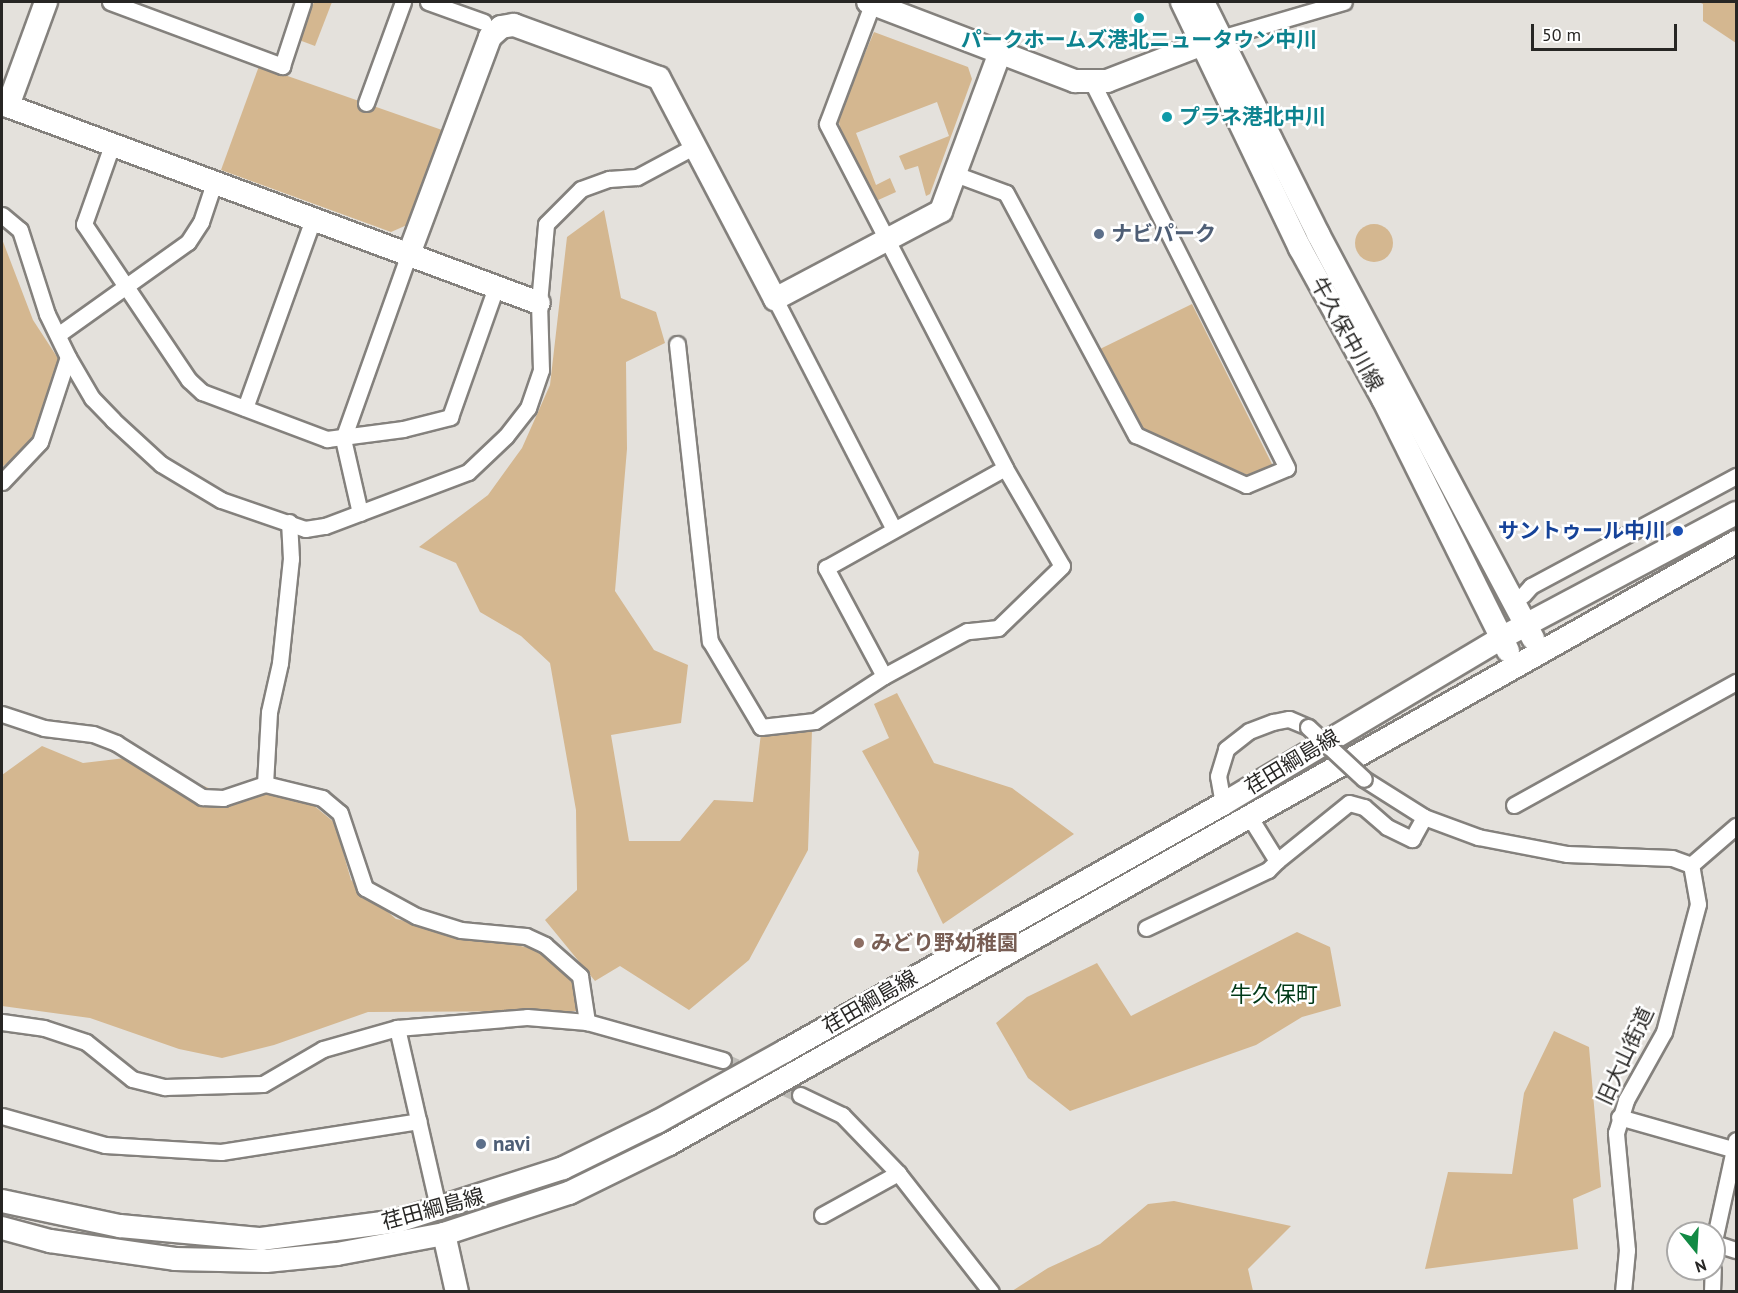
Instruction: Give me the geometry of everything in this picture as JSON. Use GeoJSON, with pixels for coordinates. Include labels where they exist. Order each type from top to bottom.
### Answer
{"type":"FeatureCollection","features":[{"type":"Feature","properties":{"kind":"main road"},"geometry":{"type":"LineString","coordinates":[[46,2],[4,105],[539,303]]}},
{"type":"Feature","properties":{"kind":"main road"},"geometry":{"type":"LineString","coordinates":[[871,2],[1075,81],[1092,82],[1121,77],[1210,41]]}},
{"type":"Feature","properties":{"kind":"main road","name":"牛久保中川線"},"geometry":{"type":"LineString","coordinates":[[1182,2],[1210,41],[1318,234],[1540,653]]}},
{"type":"Feature","properties":{"kind":"main road","name":"牛久保中川線"},"geometry":{"type":"LineString","coordinates":[[1203,2],[1210,41],[1515,666]]}},
{"type":"Feature","properties":{"kind":"main road"},"geometry":{"type":"LineString","coordinates":[[409,254],[490,37],[501,27],[514,25],[659,78],[775,299],[941,211],[1000,52]]}},
{"type":"Feature","properties":{"kind":"main road","name":"荏田綱島線"},"geometry":{"type":"LineString","coordinates":[[2,1201],[120,1226],[261,1239],[332,1232],[439,1211],[563,1168],[657,1122],[1223,804],[1526,624],[1737,513]]}},
{"type":"Feature","properties":{"kind":"main road","name":"荏田綱島線"},"geometry":{"type":"LineString","coordinates":[[2,1227],[50,1241],[164,1258],[266,1261],[337,1254],[444,1234],[569,1193],[669,1144],[1737,542]]}},
{"type":"Feature","properties":{"kind":"main road"},"geometry":{"type":"LineString","coordinates":[[444,1234],[457,1292]]}},
{"type":"Feature","properties":{"kind":"street"},"geometry":{"type":"LineString","coordinates":[[110,2],[282,66],[303,2]]}},
{"type":"Feature","properties":{"kind":"street"},"geometry":{"type":"LineString","coordinates":[[366,103],[403,2]]}},
{"type":"Feature","properties":{"kind":"street"},"geometry":{"type":"LineString","coordinates":[[428,2],[484,22]]}},
{"type":"Feature","properties":{"kind":"street"},"geometry":{"type":"LineString","coordinates":[[676,344],[710,641],[761,727],[815,721],[884,676],[968,631],[998,628],[1062,566],[1005,468],[827,124],[871,2]]}},
{"type":"Feature","properties":{"kind":"street"},"geometry":{"type":"LineString","coordinates":[[1210,41],[1344,2]]}},
{"type":"Feature","properties":{"kind":"street"},"geometry":{"type":"LineString","coordinates":[[955,174],[1005,193],[1136,435],[1246,485],[1287,468],[1092,82]]}},
{"type":"Feature","properties":{"kind":"street"},"geometry":{"type":"LineString","coordinates":[[112,145],[84,224],[189,380],[202,392],[327,439],[343,439],[450,417],[496,287]]}},
{"type":"Feature","properties":{"kind":"street"},"geometry":{"type":"LineString","coordinates":[[2,215],[20,230],[47,314],[92,398],[161,464],[221,500],[305,529],[360,513],[468,472],[506,436],[528,408],[541,370],[539,303],[546,224],[563,204],[581,189],[609,179],[637,177],[695,146]]}},
{"type":"Feature","properties":{"kind":"street"},"geometry":{"type":"LineString","coordinates":[[59,334],[128,288],[188,242],[201,222],[214,183]]}},
{"type":"Feature","properties":{"kind":"street"},"geometry":{"type":"LineString","coordinates":[[244,408],[313,219]]}},
{"type":"Feature","properties":{"kind":"street"},"geometry":{"type":"LineString","coordinates":[[360,513],[343,439],[409,254]]}},
{"type":"Feature","properties":{"kind":"street"},"geometry":{"type":"LineString","coordinates":[[775,299],[893,528]]}},
{"type":"Feature","properties":{"kind":"street"},"geometry":{"type":"LineString","coordinates":[[2,482],[40,442],[68,357]]}},
{"type":"Feature","properties":{"kind":"street"},"geometry":{"type":"LineString","coordinates":[[884,676],[826,568],[893,528],[1005,468]]}},
{"type":"Feature","properties":{"kind":"street"},"geometry":{"type":"LineString","coordinates":[[1522,595],[1531,586],[1737,476]]}},
{"type":"Feature","properties":{"kind":"street"},"geometry":{"type":"LineString","coordinates":[[265,784],[269,712],[280,663],[291,560],[289,522]]}},
{"type":"Feature","properties":{"kind":"street"},"geometry":{"type":"LineString","coordinates":[[1514,805],[1737,682]]}},
{"type":"Feature","properties":{"kind":"street"},"geometry":{"type":"LineString","coordinates":[[2,714],[44,728],[93,734],[116,743],[202,797],[223,798],[265,784],[322,798],[340,813],[365,888],[416,916],[460,930],[526,936],[545,945],[580,976],[586,1022]]}},
{"type":"Feature","properties":{"kind":"street"},"geometry":{"type":"LineString","coordinates":[[1223,804],[1218,776],[1226,749],[1249,731],[1289,719],[1308,727],[1364,779],[1424,817],[1478,837],[1567,854],[1672,858],[1691,865],[1737,826]]}},
{"type":"Feature","properties":{"kind":"street"},"geometry":{"type":"LineString","coordinates":[[1146,928],[1268,870],[1349,802],[1364,807],[1387,827],[1412,839],[1424,817]]}},
{"type":"Feature","properties":{"kind":"street"},"geometry":{"type":"LineString","coordinates":[[1249,816],[1277,861]]}},
{"type":"Feature","properties":{"kind":"street"},"geometry":{"type":"LineString","coordinates":[[1478,837],[1486,822]]}},
{"type":"Feature","properties":{"kind":"street","name":"旧大山街道"},"geometry":{"type":"LineString","coordinates":[[1623,1292],[1627,1251],[1615,1151],[1619,1117],[1664,1032],[1698,903],[1691,865]]}},
{"type":"Feature","properties":{"kind":"street"},"geometry":{"type":"LineString","coordinates":[[2,1022],[44,1028],[86,1042],[132,1079],[165,1087],[262,1084],[323,1049],[397,1028],[527,1017],[586,1022],[723,1060]]}},
{"type":"Feature","properties":{"kind":"street"},"geometry":{"type":"LineString","coordinates":[[397,1028],[439,1211]]}},
{"type":"Feature","properties":{"kind":"street"},"geometry":{"type":"LineString","coordinates":[[800,1095],[842,1115],[898,1173],[991,1292]]}},
{"type":"Feature","properties":{"kind":"street"},"geometry":{"type":"LineString","coordinates":[[2,1116],[105,1145],[221,1152],[418,1121]]}},
{"type":"Feature","properties":{"kind":"street"},"geometry":{"type":"LineString","coordinates":[[1619,1117],[1736,1147],[1719,1221]]}},
{"type":"Feature","properties":{"kind":"street"},"geometry":{"type":"LineString","coordinates":[[822,1215],[898,1173]]}},
{"type":"Feature","properties":{"kind":"shaded area"},"geometry":{"type":"Polygon","coordinates":[[[314,2],[332,2],[315,46],[299,40],[314,2]]]}},
{"type":"Feature","properties":{"kind":"shaded area"},"geometry":{"type":"Polygon","coordinates":[[[1699,2],[1736,2],[1736,43],[1703,21],[1703,4],[1699,2]]]}},
{"type":"Feature","properties":{"kind":"shaded area"},"geometry":{"type":"Polygon","coordinates":[[[874,32],[968,67],[972,79],[930,194],[926,196],[918,166],[905,170],[899,156],[949,136],[937,102],[856,133],[876,185],[890,178],[896,192],[876,201],[842,138],[838,117],[874,32]]]}},
{"type":"Feature","properties":{"kind":"shaded area"},"geometry":{"type":"Polygon","coordinates":[[[259,66],[442,130],[407,225],[391,232],[221,170],[259,66]]]}},
{"type":"Feature","properties":{"kind":"shaded area"},"geometry":{"type":"Polygon","coordinates":[[[604,210],[621,298],[656,312],[665,343],[626,362],[627,449],[615,591],[654,650],[688,665],[681,723],[611,735],[629,841],[680,841],[714,800],[753,802],[761,733],[812,730],[808,850],[749,960],[689,1010],[620,966],[595,981],[545,920],[577,890],[576,810],[550,663],[521,636],[480,612],[456,563],[419,547],[488,495],[522,448],[550,385],[567,237],[604,210]]]}},
{"type":"Feature","properties":{"kind":"shaded area"},"geometry":{"type":"Polygon","coordinates":[[[1374,224],[1387,230],[1393,243],[1387,256],[1374,262],[1361,256],[1355,243],[1361,230],[1374,224]]]}},
{"type":"Feature","properties":{"kind":"shaded area"},"geometry":{"type":"Polygon","coordinates":[[[2,239],[33,320],[63,366],[29,446],[2,467],[2,239]]]}},
{"type":"Feature","properties":{"kind":"shaded area"},"geometry":{"type":"Polygon","coordinates":[[[1192,304],[1273,466],[1252,477],[1142,430],[1100,349],[1192,304]]]}},
{"type":"Feature","properties":{"kind":"shaded area"},"geometry":{"type":"Polygon","coordinates":[[[897,693],[934,763],[1012,788],[1074,834],[943,924],[917,871],[919,852],[862,751],[889,738],[874,704],[897,693]]]}},
{"type":"Feature","properties":{"kind":"shaded area"},"geometry":{"type":"Polygon","coordinates":[[[42,746],[83,763],[134,757],[235,799],[267,791],[312,804],[335,823],[351,880],[396,919],[548,952],[577,977],[576,1011],[368,1012],[274,1045],[222,1058],[179,1049],[90,1018],[2,1006],[2,775],[42,746]]]}},
{"type":"Feature","properties":{"kind":"shaded area"},"geometry":{"type":"Polygon","coordinates":[[[1297,932],[1330,947],[1341,1006],[1302,1017],[1256,1045],[1070,1111],[1028,1078],[996,1023],[1027,997],[1097,963],[1131,1016],[1297,932]]]}},
{"type":"Feature","properties":{"kind":"shaded area"},"geometry":{"type":"Polygon","coordinates":[[[1554,1031],[1589,1047],[1601,1187],[1573,1199],[1578,1249],[1425,1269],[1448,1172],[1512,1174],[1524,1093],[1554,1031]]]}},
{"type":"Feature","properties":{"kind":"shaded area"},"geometry":{"type":"Polygon","coordinates":[[[1174,1201],[1291,1226],[1248,1269],[1253,1291],[1012,1291],[1048,1268],[1100,1244],[1148,1204],[1174,1201]]]}},
{"type":"Feature","properties":{"kind":"tunnel"},"geometry":{"type":"LineString","coordinates":[[723,1060],[800,1095]]}},
{"type":"Feature","properties":{"kind":"place","name":"パークホームズ港北ニュータウン中川"},"geometry":{"type":"Point","coordinates":[1139,18]}},
{"type":"Feature","properties":{"kind":"place","name":"プラネ港北中川"},"geometry":{"type":"Point","coordinates":[1167,117]}},
{"type":"Feature","properties":{"kind":"place","name":"ナビパーク"},"geometry":{"type":"Point","coordinates":[1099,234]}},
{"type":"Feature","properties":{"kind":"place","name":"サントゥール中川"},"geometry":{"type":"Point","coordinates":[1678,531]}},
{"type":"Feature","properties":{"kind":"place","name":"みどり野幼稚園"},"geometry":{"type":"Point","coordinates":[859,943]}},
{"type":"Feature","properties":{"kind":"place","name":"navi"},"geometry":{"type":"Point","coordinates":[481,1144]}},
{"type":"Feature","properties":{"kind":"district","name":"牛久保町"},"geometry":{"type":"Point","coordinates":[1274,995]}}]}
